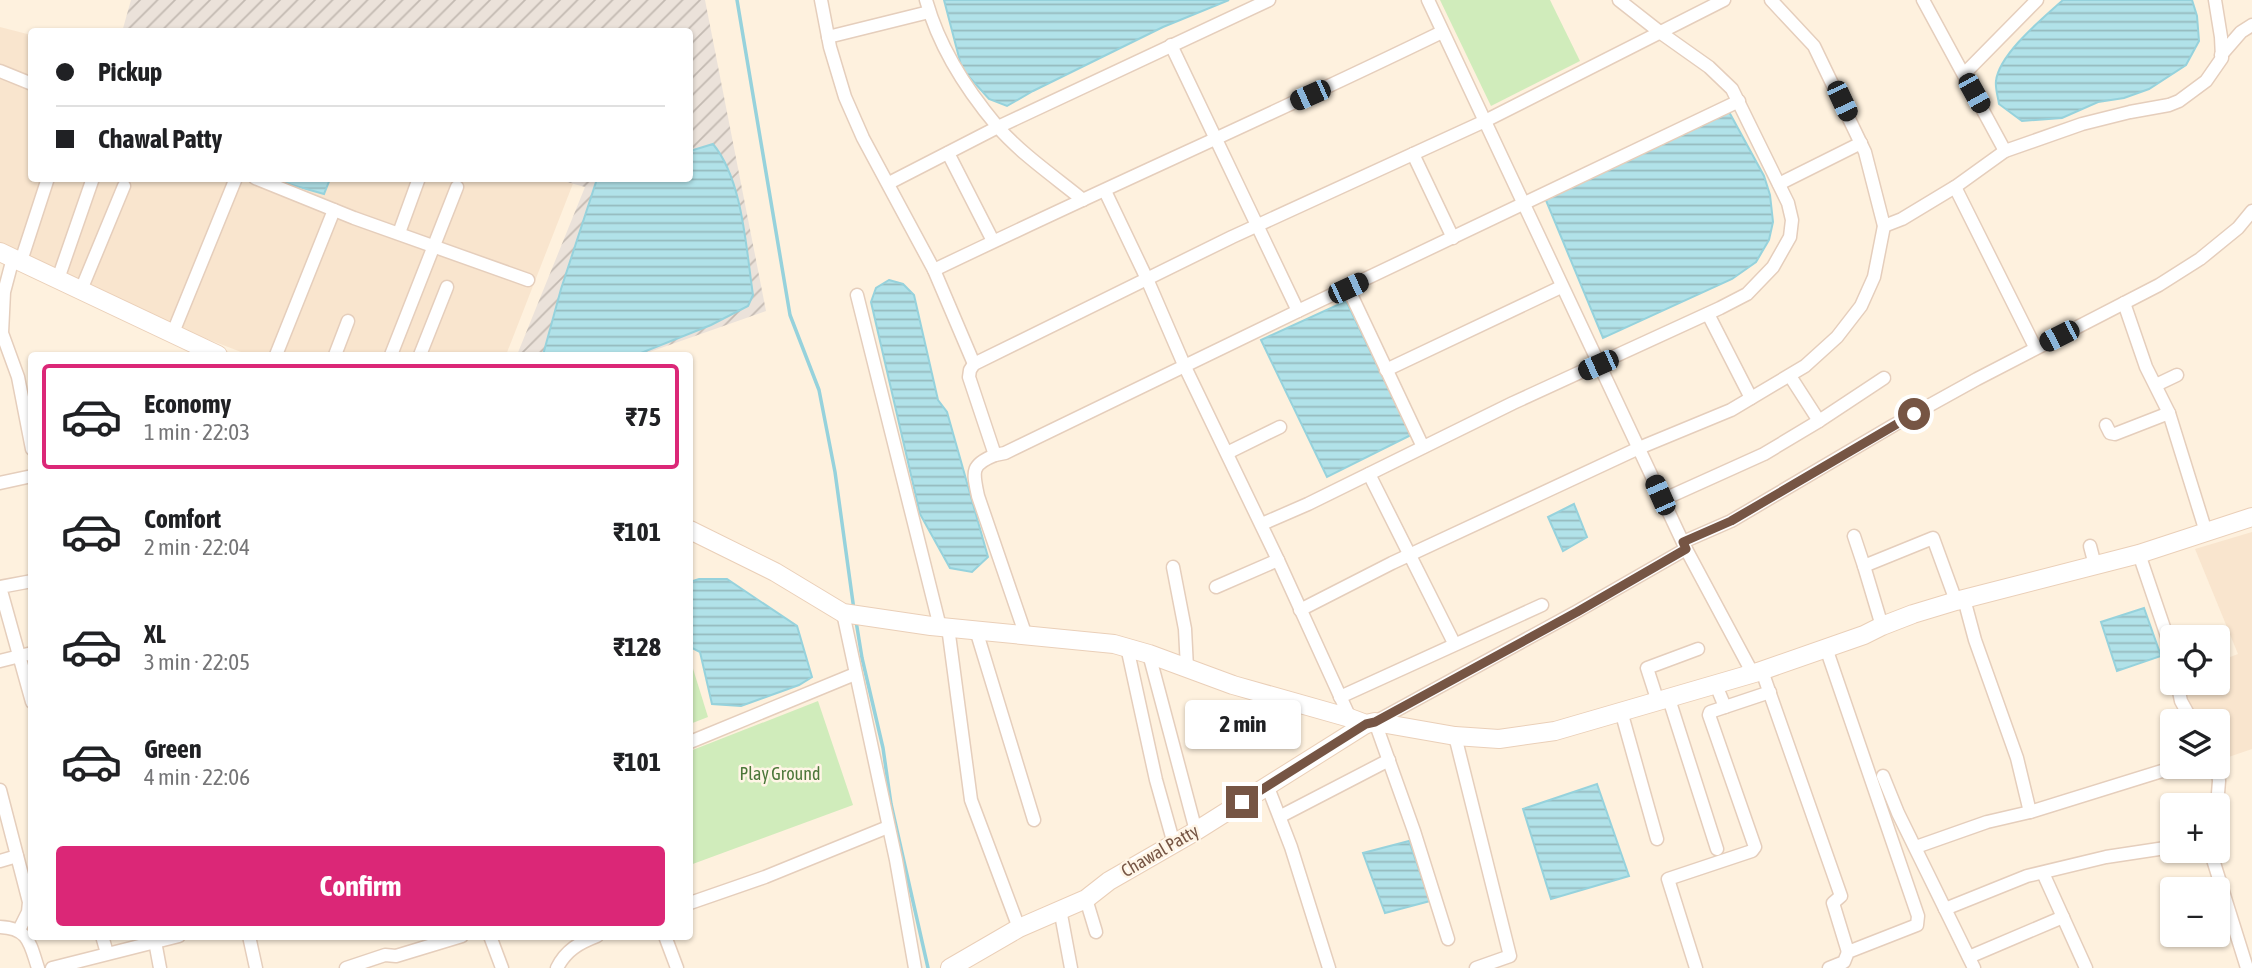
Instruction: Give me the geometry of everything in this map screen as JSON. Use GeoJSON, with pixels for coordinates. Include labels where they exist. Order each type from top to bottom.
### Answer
{"type":"FeatureCollection","features":[{"type":"Feature","properties":{"kind":"street"},"geometry":{"type":"LineString","coordinates":[[821,0],[845,97],[863,138],[934,270],[974,364]]}},
{"type":"Feature","properties":{"kind":"street"},"geometry":{"type":"LineString","coordinates":[[889,183],[998,127],[1269,0]]}},
{"type":"Feature","properties":{"kind":"street"},"geometry":{"type":"LineString","coordinates":[[1428,0],[1662,500],[1770,692],[1841,896],[1833,903],[1848,952],[1844,962],[1829,968]]}},
{"type":"Feature","properties":{"kind":"street"},"geometry":{"type":"LineString","coordinates":[[1262,524],[1513,402],[1708,314],[1747,294],[1773,267],[1790,237],[1792,220],[1788,203],[1732,89],[1709,66],[1619,0]]}},
{"type":"Feature","properties":{"kind":"street"},"geometry":{"type":"LineString","coordinates":[[995,455],[969,377],[974,364],[1258,226],[1485,121],[1724,0]]}},
{"type":"Feature","properties":{"kind":"street"},"geometry":{"type":"LineString","coordinates":[[1300,610],[1410,555],[1639,448],[1731,410],[1805,366],[1837,337],[1861,306],[1874,277],[1884,226],[1861,143],[1814,46],[1771,0]]}},
{"type":"Feature","properties":{"kind":"street"},"geometry":{"type":"LineString","coordinates":[[1923,0],[2005,151]]}},
{"type":"Feature","properties":{"kind":"street"},"geometry":{"type":"LineString","coordinates":[[1964,74],[2038,0]]}},
{"type":"Feature","properties":{"kind":"street"},"geometry":{"type":"LineString","coordinates":[[2215,0],[2221,55]]}},
{"type":"Feature","properties":{"kind":"street"},"geometry":{"type":"LineString","coordinates":[[828,37],[927,6],[933,26],[957,73],[998,127],[1083,200]]}},
{"type":"Feature","properties":{"kind":"street"},"geometry":{"type":"LineString","coordinates":[[1884,226],[1902,219],[1955,187],[2005,151],[2082,124],[2179,102],[2207,81],[2221,55],[2241,32],[2252,25]]}},
{"type":"Feature","properties":{"kind":"street"},"geometry":{"type":"LineString","coordinates":[[934,270],[1216,137],[1334,85],[1442,32]]}},
{"type":"Feature","properties":{"kind":"street"},"geometry":{"type":"LineString","coordinates":[[1171,45],[1298,311]]}},
{"type":"Feature","properties":{"kind":"street"},"geometry":{"type":"LineString","coordinates":[[0,73],[28,83]]}},
{"type":"Feature","properties":{"kind":"street"},"geometry":{"type":"LineString","coordinates":[[1026,636],[978,496],[974,477],[975,467],[981,460],[1005,453],[1739,102]]}},
{"type":"Feature","properties":{"kind":"street"},"geometry":{"type":"LineString","coordinates":[[1779,184],[1861,143]]}},
{"type":"Feature","properties":{"kind":"street"},"geometry":{"type":"LineString","coordinates":[[948,153],[993,242]]}},
{"type":"Feature","properties":{"kind":"street"},"geometry":{"type":"LineString","coordinates":[[1413,154],[1453,238]]}},
{"type":"Feature","properties":{"kind":"street"},"geometry":{"type":"LineString","coordinates":[[28,428],[18,377],[2,333],[4,292],[11,257],[46,182]]}},
{"type":"Feature","properties":{"kind":"street"},"geometry":{"type":"LineString","coordinates":[[58,279],[92,182]]}},
{"type":"Feature","properties":{"kind":"street"},"geometry":{"type":"LineString","coordinates":[[172,335],[234,182]]}},
{"type":"Feature","properties":{"kind":"street"},"geometry":{"type":"LineString","coordinates":[[265,182],[372,225],[528,280]]}},
{"type":"Feature","properties":{"kind":"street"},"geometry":{"type":"LineString","coordinates":[[399,233],[418,182]]}},
{"type":"Feature","properties":{"kind":"street"},"geometry":{"type":"LineString","coordinates":[[81,290],[124,186]]}},
{"type":"Feature","properties":{"kind":"street"},"geometry":{"type":"LineString","coordinates":[[392,352],[457,187]]}},
{"type":"Feature","properties":{"kind":"street"},"geometry":{"type":"LineString","coordinates":[[1955,187],[2035,348]]}},
{"type":"Feature","properties":{"kind":"street"},"geometry":{"type":"LineString","coordinates":[[1105,191],[1185,367],[1262,524],[1340,697],[1364,721],[1389,760],[1448,939]]}},
{"type":"Feature","properties":{"kind":"street"},"geometry":{"type":"LineString","coordinates":[[277,352],[334,210]]}},
{"type":"Feature","properties":{"kind":"street"},"geometry":{"type":"LineString","coordinates":[[1364,721],[1577,612],[1685,545],[1894,425],[2035,348],[2159,285],[2200,259],[2238,228],[2252,211]]}},
{"type":"Feature","properties":{"kind":"street"},"geometry":{"type":"LineString","coordinates":[[11,257],[211,352]]}},
{"type":"Feature","properties":{"kind":"street"},"geometry":{"type":"LineString","coordinates":[[421,352],[447,287]]}},
{"type":"Feature","properties":{"kind":"street"},"geometry":{"type":"LineString","coordinates":[[1386,370],[1561,287]]}},
{"type":"Feature","properties":{"kind":"street"},"geometry":{"type":"LineString","coordinates":[[1348,288],[1423,447]]}},
{"type":"Feature","properties":{"kind":"street"},"geometry":{"type":"LineString","coordinates":[[857,295],[944,627],[971,800],[1019,928]]}},
{"type":"Feature","properties":{"kind":"street"},"geometry":{"type":"LineString","coordinates":[[2124,303],[2146,367],[2169,413],[2206,532]]}},
{"type":"Feature","properties":{"kind":"street"},"geometry":{"type":"LineString","coordinates":[[1708,314],[1751,398]]}},
{"type":"Feature","properties":{"kind":"street"},"geometry":{"type":"LineString","coordinates":[[336,352],[348,321]]}},
{"type":"Feature","properties":{"kind":"street"},"geometry":{"type":"LineString","coordinates":[[2156,385],[2177,375]]}},
{"type":"Feature","properties":{"kind":"street"},"geometry":{"type":"LineString","coordinates":[[1790,376],[1819,421]]}},
{"type":"Feature","properties":{"kind":"street"},"geometry":{"type":"LineString","coordinates":[[1662,500],[1764,454],[1884,377]]}},
{"type":"Feature","properties":{"kind":"street"},"geometry":{"type":"LineString","coordinates":[[2106,425],[2110,433],[2115,434],[2169,413]]}},
{"type":"Feature","properties":{"kind":"street"},"geometry":{"type":"LineString","coordinates":[[1227,453],[1280,427]]}},
{"type":"Feature","properties":{"kind":"street"},"geometry":{"type":"LineString","coordinates":[[1369,474],[1454,643]]}},
{"type":"Feature","properties":{"kind":"street"},"geometry":{"type":"LineString","coordinates":[[0,483],[28,477]]}},
{"type":"Feature","properties":{"kind":"street"},"geometry":{"type":"LineString","coordinates":[[693,531],[775,572],[843,613],[944,627],[1114,643],[1233,685],[1364,721],[1455,736],[1499,739],[1555,731],[1621,710],[1664,701],[1757,672],[1960,600],[2139,554],[2252,517]]}},
{"type":"Feature","properties":{"kind":"street"},"geometry":{"type":"LineString","coordinates":[[1854,536],[1882,626]]}},
{"type":"Feature","properties":{"kind":"street"},"geometry":{"type":"LineString","coordinates":[[1864,566],[1933,538],[1960,600],[2017,758],[2030,812]]}},
{"type":"Feature","properties":{"kind":"street"},"geometry":{"type":"LineString","coordinates":[[2090,546],[2095,565]]}},
{"type":"Feature","properties":{"kind":"street"},"geometry":{"type":"LineString","coordinates":[[2139,554],[2163,625]]}},
{"type":"Feature","properties":{"kind":"street"},"geometry":{"type":"LineString","coordinates":[[1216,587],[1278,560]]}},
{"type":"Feature","properties":{"kind":"street"},"geometry":{"type":"LineString","coordinates":[[1173,567],[1185,629],[1187,668]]}},
{"type":"Feature","properties":{"kind":"street"},"geometry":{"type":"LineString","coordinates":[[28,582],[0,587],[28,689]]}},
{"type":"Feature","properties":{"kind":"street"},"geometry":{"type":"LineString","coordinates":[[1340,697],[1542,605]]}},
{"type":"Feature","properties":{"kind":"street"},"geometry":{"type":"LineString","coordinates":[[843,613],[915,968]]}},
{"type":"Feature","properties":{"kind":"street"},"geometry":{"type":"LineString","coordinates":[[976,630],[1034,820]]}},
{"type":"Feature","properties":{"kind":"street"},"geometry":{"type":"LineString","coordinates":[[1127,647],[1156,780],[1174,844]]}},
{"type":"Feature","properties":{"kind":"street"},"geometry":{"type":"LineString","coordinates":[[1826,648],[1918,916],[1917,925],[1848,952]]}},
{"type":"Feature","properties":{"kind":"street"},"geometry":{"type":"LineString","coordinates":[[1698,649],[1647,668],[1664,701],[1717,849]]}},
{"type":"Feature","properties":{"kind":"street"},"geometry":{"type":"LineString","coordinates":[[0,661],[28,654]]}},
{"type":"Feature","properties":{"kind":"street"},"geometry":{"type":"LineString","coordinates":[[1149,654],[1196,831]]}},
{"type":"Feature","properties":{"kind":"street"},"geometry":{"type":"LineString","coordinates":[[693,742],[855,674]]}},
{"type":"Feature","properties":{"kind":"street"},"geometry":{"type":"LineString","coordinates":[[1716,685],[1725,707]]}},
{"type":"Feature","properties":{"kind":"street"},"geometry":{"type":"LineString","coordinates":[[1696,968],[1668,879],[1752,851],[1755,847],[1709,715],[1710,712],[1770,692]]}},
{"type":"Feature","properties":{"kind":"street"},"geometry":{"type":"LineString","coordinates":[[1621,710],[1657,839]]}},
{"type":"Feature","properties":{"kind":"street","name":"Chawal Patty"},"geometry":{"type":"LineString","coordinates":[[950,968],[1019,928],[1086,899],[1109,881],[1196,831],[1364,721]]}},
{"type":"Feature","properties":{"kind":"street"},"geometry":{"type":"LineString","coordinates":[[1455,736],[1510,956],[1476,968]]}},
{"type":"Feature","properties":{"kind":"street"},"geometry":{"type":"LineString","coordinates":[[1281,817],[1389,760]]}},
{"type":"Feature","properties":{"kind":"street"},"geometry":{"type":"LineString","coordinates":[[1916,847],[1987,822],[2030,812],[2160,772]]}},
{"type":"Feature","properties":{"kind":"street"},"geometry":{"type":"LineString","coordinates":[[1883,776],[1971,962],[2063,917]]}},
{"type":"Feature","properties":{"kind":"street"},"geometry":{"type":"LineString","coordinates":[[1267,785],[1281,817],[1329,968]]}},
{"type":"Feature","properties":{"kind":"street"},"geometry":{"type":"LineString","coordinates":[[0,790],[28,898]]}},
{"type":"Feature","properties":{"kind":"street"},"geometry":{"type":"LineString","coordinates":[[693,902],[765,877],[888,827]]}},
{"type":"Feature","properties":{"kind":"street"},"geometry":{"type":"LineString","coordinates":[[1945,909],[2027,876],[2106,857],[2160,849]]}},
{"type":"Feature","properties":{"kind":"street"},"geometry":{"type":"LineString","coordinates":[[0,861],[17,856]]}},
{"type":"Feature","properties":{"kind":"street"},"geometry":{"type":"LineString","coordinates":[[2214,863],[2247,968]]}},
{"type":"Feature","properties":{"kind":"street"},"geometry":{"type":"LineString","coordinates":[[2043,873],[2086,968]]}},
{"type":"Feature","properties":{"kind":"street"},"geometry":{"type":"LineString","coordinates":[[1086,899],[1096,932]]}},
{"type":"Feature","properties":{"kind":"street"},"geometry":{"type":"LineString","coordinates":[[1060,909],[1071,968]]}},
{"type":"Feature","properties":{"kind":"street"},"geometry":{"type":"LineString","coordinates":[[19,930],[28,912]]}},
{"type":"Feature","properties":{"kind":"street"},"geometry":{"type":"LineString","coordinates":[[0,927],[19,930],[28,939]]}},
{"type":"Feature","properties":{"kind":"street"},"geometry":{"type":"LineString","coordinates":[[28,940],[38,968]]}},
{"type":"Feature","properties":{"kind":"street"},"geometry":{"type":"LineString","coordinates":[[103,940],[107,954]]}},
{"type":"Feature","properties":{"kind":"street"},"geometry":{"type":"LineString","coordinates":[[52,968],[151,940]]}},
{"type":"Feature","properties":{"kind":"street"},"geometry":{"type":"LineString","coordinates":[[154,940],[160,968]]}},
{"type":"Feature","properties":{"kind":"street"},"geometry":{"type":"LineString","coordinates":[[250,940],[256,968]]}},
{"type":"Feature","properties":{"kind":"street"},"geometry":{"type":"LineString","coordinates":[[346,968],[385,955],[396,956],[449,940]]}},
{"type":"Feature","properties":{"kind":"street"},"geometry":{"type":"LineString","coordinates":[[492,940],[502,968]]}},
{"type":"Feature","properties":{"kind":"street"},"geometry":{"type":"LineString","coordinates":[[556,968],[565,953],[587,940]]}},
{"type":"Feature","properties":{"kind":"street"},"geometry":{"type":"LineString","coordinates":[[666,940],[677,968]]}},
{"type":"Feature","properties":{"kind":"shaded area"},"geometry":{"type":"Polygon","coordinates":[[[131,0],[705,0],[766,311],[650,352],[518,352],[585,187],[567,182],[693,182],[693,28],[123,28],[131,0]]]}},
{"type":"Feature","properties":{"kind":"shaded area"},"geometry":{"type":"Polygon","coordinates":[[[0,27],[28,34],[28,182],[574,182],[507,352],[241,352],[181,329],[141,308],[0,247],[0,27]]]}},
{"type":"Feature","properties":{"kind":"shaded area"},"geometry":{"type":"Polygon","coordinates":[[[2252,532],[2252,749],[2230,757],[2230,709],[2192,709],[2187,695],[2230,695],[2230,657],[2238,654],[2230,634],[2230,625],[2226,625],[2195,549],[2252,532]]]}},
{"type":"Feature","properties":{"kind":"green space"},"geometry":{"type":"Polygon","coordinates":[[[1440,0],[1550,0],[1580,61],[1491,106],[1440,0]]]}},
{"type":"Feature","properties":{"kind":"green space"},"geometry":{"type":"Polygon","coordinates":[[[693,669],[708,717],[693,723],[693,669]]]}},
{"type":"Feature","properties":{"kind":"green space","name":"Play Ground"},"geometry":{"type":"Polygon","coordinates":[[[818,701],[853,805],[693,864],[693,750],[818,701]]]}},
{"type":"Feature","properties":{"kind":"water"},"geometry":{"type":"Polygon","coordinates":[[[944,0],[1229,0],[1163,27],[1007,106],[989,99],[962,69],[944,0]]]}},
{"type":"Feature","properties":{"kind":"water"},"geometry":{"type":"Polygon","coordinates":[[[2063,0],[2192,0],[2197,16],[2199,41],[2186,65],[2149,89],[2124,98],[2098,102],[2062,118],[2022,121],[1999,104],[1996,84],[1999,71],[2013,48],[2063,0]]]}},
{"type":"Feature","properties":{"kind":"water"},"geometry":{"type":"Polygon","coordinates":[[[1728,110],[1764,176],[1770,195],[1773,222],[1769,240],[1756,262],[1732,279],[1603,338],[1545,198],[1728,110]]]}},
{"type":"Feature","properties":{"kind":"water"},"geometry":{"type":"Polygon","coordinates":[[[713,144],[731,176],[742,216],[753,295],[748,306],[711,325],[644,352],[544,352],[596,182],[693,182],[693,150],[713,144]]]}},
{"type":"Feature","properties":{"kind":"water"},"geometry":{"type":"Polygon","coordinates":[[[282,182],[329,182],[324,194],[282,182]]]}},
{"type":"Feature","properties":{"kind":"water"},"geometry":{"type":"Polygon","coordinates":[[[889,280],[903,284],[914,295],[938,400],[947,412],[988,557],[972,572],[950,568],[920,514],[871,302],[876,288],[889,280]]]}},
{"type":"Feature","properties":{"kind":"water"},"geometry":{"type":"Polygon","coordinates":[[[1346,301],[1411,435],[1327,477],[1261,340],[1346,301]]]}},
{"type":"Feature","properties":{"kind":"water"},"geometry":{"type":"Polygon","coordinates":[[[1574,504],[1587,537],[1563,551],[1548,517],[1574,504]]]}},
{"type":"Feature","properties":{"kind":"water"},"geometry":{"type":"Polygon","coordinates":[[[727,579],[797,626],[812,677],[799,685],[741,706],[712,704],[700,652],[693,648],[693,581],[727,579]]]}},
{"type":"Feature","properties":{"kind":"water"},"geometry":{"type":"Polygon","coordinates":[[[2144,608],[2160,656],[2117,671],[2101,622],[2144,608]]]}},
{"type":"Feature","properties":{"kind":"water"},"geometry":{"type":"Polygon","coordinates":[[[1597,784],[1629,876],[1551,899],[1523,809],[1597,784]]]}},
{"type":"Feature","properties":{"kind":"water"},"geometry":{"type":"Polygon","coordinates":[[[1409,841],[1430,901],[1385,913],[1363,853],[1409,841]]]}},
{"type":"Feature","properties":{"kind":"waterway"},"geometry":{"type":"LineString","coordinates":[[737,0],[790,315],[819,390],[835,472],[854,610]]}},
{"type":"Feature","properties":{"kind":"waterway"},"geometry":{"type":"LineString","coordinates":[[856,621],[883,748],[891,804],[928,968]]}},
{"type":"Feature","properties":{"kind":"route"},"geometry":{"type":"LineString","coordinates":[[1242,802],[1366,724],[1375,722],[1577,612],[1686,549],[1683,542],[1731,521],[1914,414]]}}]}
